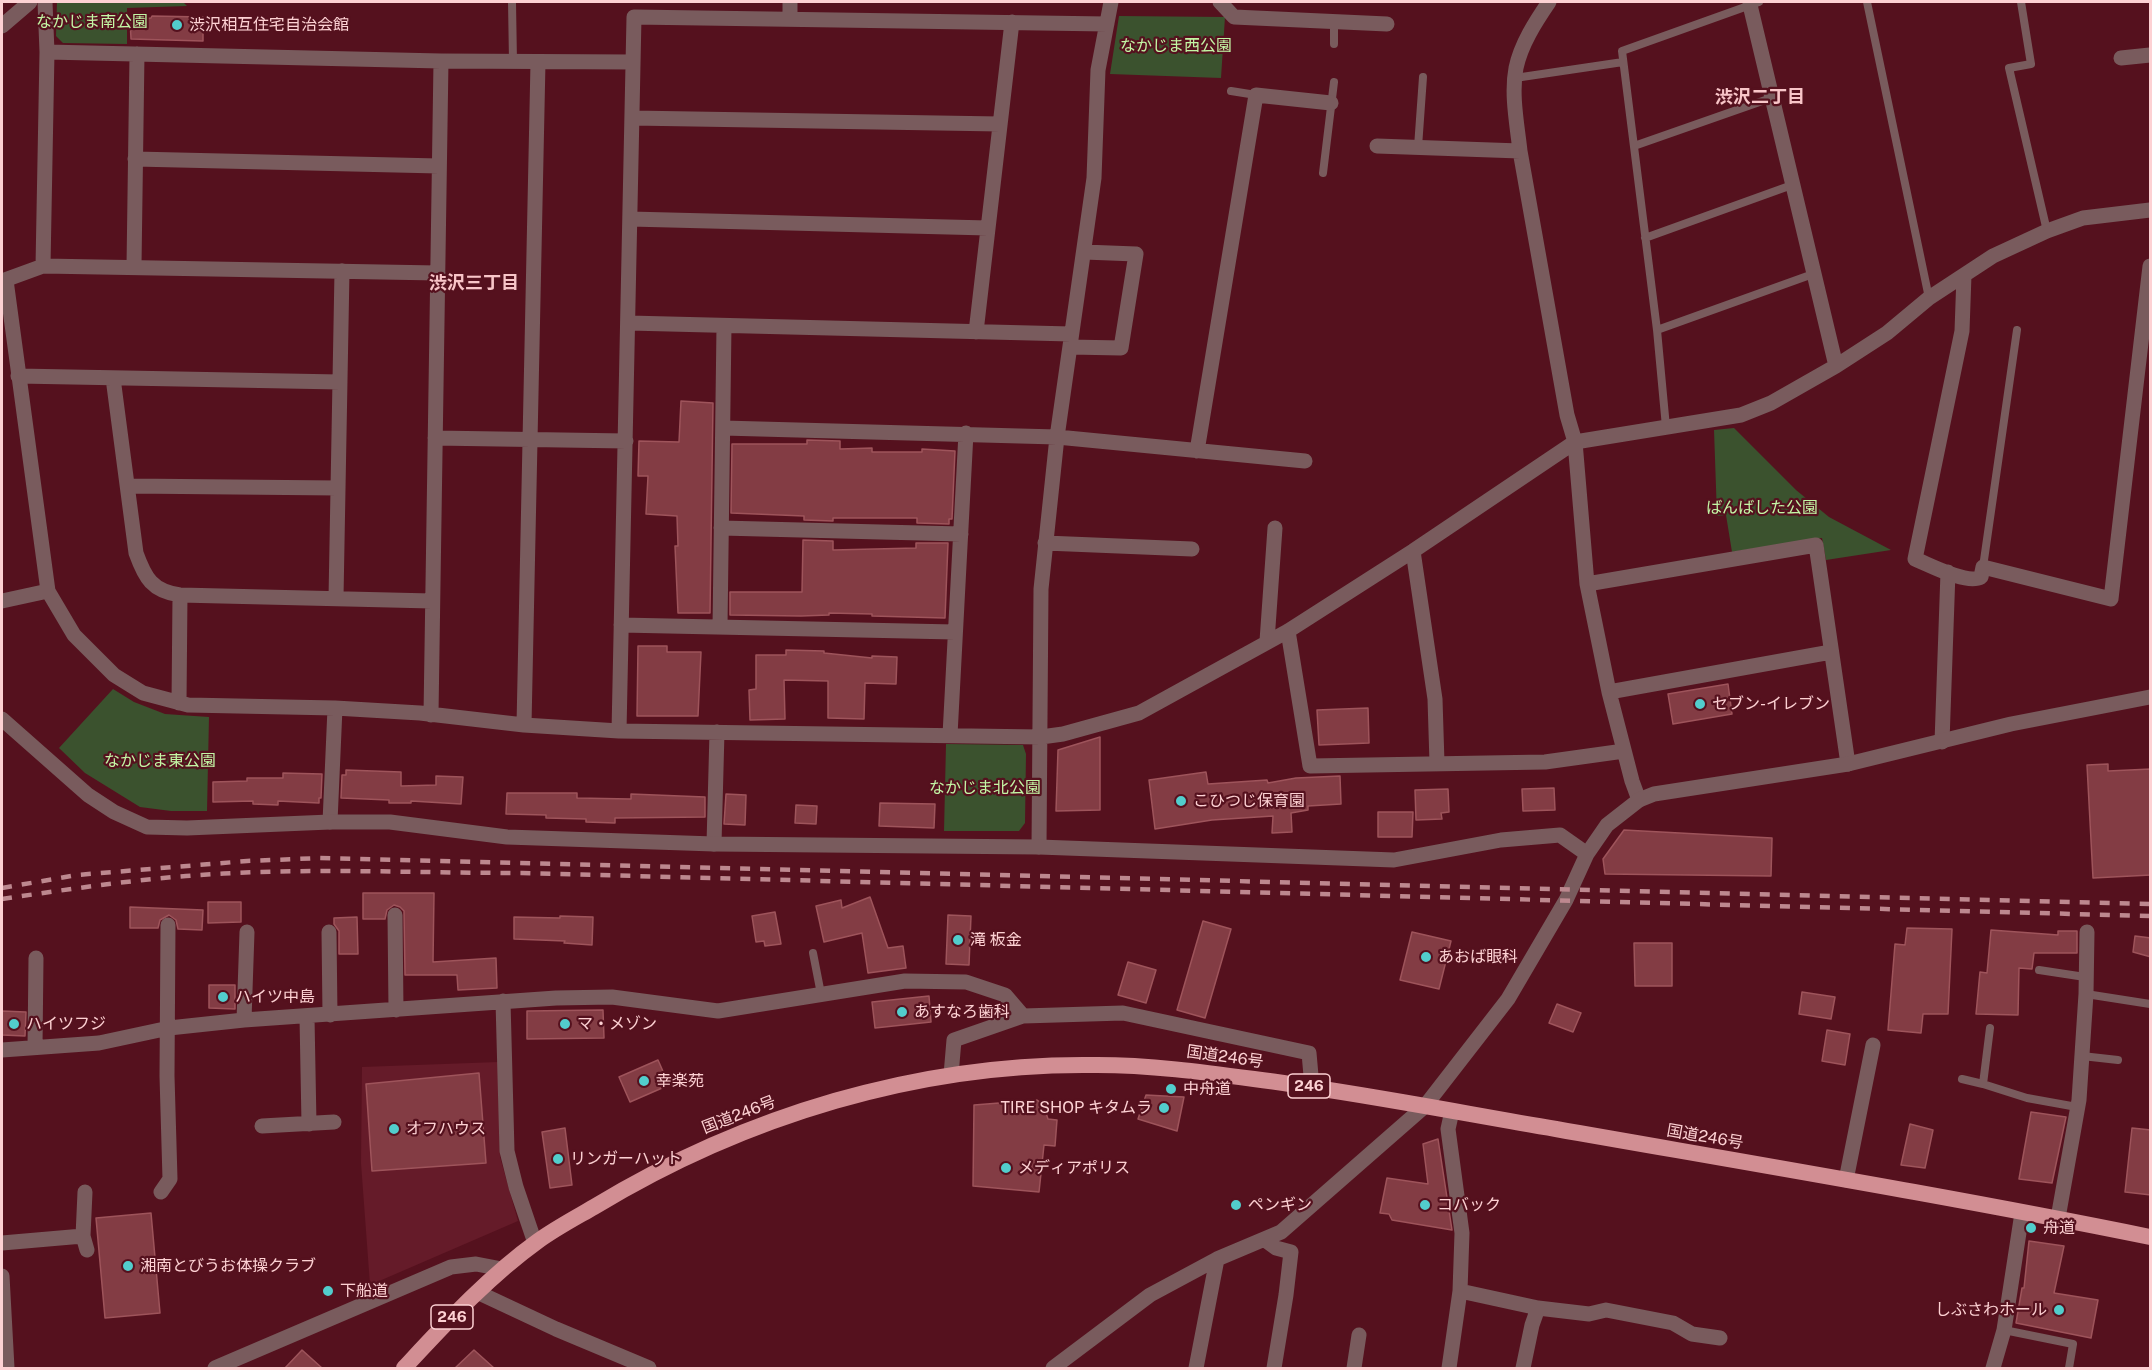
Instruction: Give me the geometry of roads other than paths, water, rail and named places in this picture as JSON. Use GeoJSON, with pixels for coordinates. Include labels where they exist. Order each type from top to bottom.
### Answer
{"type":"FeatureCollection","features":[{"type":"Feature","properties":{"kind":"highway","name":"国道246号"},"geometry":{"type":"LineString","coordinates":[[404,1368],[502,1269],[535,1243],[633,1183],[711,1145],[815,1106],[884,1088],[951,1075],[1012,1067],[1095,1065],[1174,1068],[1312,1087],[1846,1180],[2151,1237]]}},
{"type":"Feature","properties":{"kind":"street"},"geometry":{"type":"LineString","coordinates":[[2,26],[30,2]]}},
{"type":"Feature","properties":{"kind":"street"},"geometry":{"type":"LineString","coordinates":[[42,266],[47,52],[45,2]]}},
{"type":"Feature","properties":{"kind":"street"},"geometry":{"type":"LineString","coordinates":[[790,2],[790,19]]}},
{"type":"Feature","properties":{"kind":"street"},"geometry":{"type":"LineString","coordinates":[[1039,848],[1041,589],[1057,437],[1094,178],[1098,69],[1111,2]]}},
{"type":"Feature","properties":{"kind":"street"},"geometry":{"type":"LineString","coordinates":[[1220,2],[1234,17],[1387,24]]}},
{"type":"Feature","properties":{"kind":"street"},"geometry":{"type":"LineString","coordinates":[[1549,2],[1525,43],[1517,66],[1516,111],[1520,151],[1568,415],[1575,442],[1587,584],[1609,692],[1639,800]]}},
{"type":"Feature","properties":{"kind":"street"},"geometry":{"type":"LineString","coordinates":[[1754,3],[1771,98],[1836,366]]}},
{"type":"Feature","properties":{"kind":"street"},"geometry":{"type":"LineString","coordinates":[[619,731],[634,17],[1107,24]]}},
{"type":"Feature","properties":{"kind":"street"},"geometry":{"type":"LineString","coordinates":[[976,332],[1012,22]]}},
{"type":"Feature","properties":{"kind":"street"},"geometry":{"type":"LineString","coordinates":[[47,52],[441,61],[633,62]]}},
{"type":"Feature","properties":{"kind":"street"},"geometry":{"type":"LineString","coordinates":[[134,266],[137,54]]}},
{"type":"Feature","properties":{"kind":"street"},"geometry":{"type":"LineString","coordinates":[[2121,58],[2151,55]]}},
{"type":"Feature","properties":{"kind":"street"},"geometry":{"type":"LineString","coordinates":[[431,715],[441,61]]}},
{"type":"Feature","properties":{"kind":"street"},"geometry":{"type":"LineString","coordinates":[[524,725],[538,62]]}},
{"type":"Feature","properties":{"kind":"street"},"geometry":{"type":"LineString","coordinates":[[1197,451],[1256,95],[1331,103]]}},
{"type":"Feature","properties":{"kind":"street"},"geometry":{"type":"LineString","coordinates":[[632,118],[1000,124]]}},
{"type":"Feature","properties":{"kind":"street"},"geometry":{"type":"LineString","coordinates":[[1377,146],[1520,151]]}},
{"type":"Feature","properties":{"kind":"street"},"geometry":{"type":"LineString","coordinates":[[135,159],[440,165]]}},
{"type":"Feature","properties":{"kind":"street"},"geometry":{"type":"LineString","coordinates":[[438,273],[42,266],[4,280],[48,591],[74,635],[114,675],[143,693],[188,705],[335,708],[420,713],[524,725],[619,731],[1041,737],[1063,734],[1138,713],[1288,631],[1413,551],[1575,442],[1740,415],[1771,404],[1887,333],[1929,298],[1993,256],[2047,231],[2083,218],[2151,210]]}},
{"type":"Feature","properties":{"kind":"street"},"geometry":{"type":"LineString","coordinates":[[630,219],[988,228]]}},
{"type":"Feature","properties":{"kind":"street"},"geometry":{"type":"LineString","coordinates":[[628,323],[976,332],[1070,340],[1121,348],[1136,254],[1084,252]]}},
{"type":"Feature","properties":{"kind":"street"},"geometry":{"type":"LineString","coordinates":[[1964,274],[1962,331],[1915,559],[1966,579],[1976,580],[1981,577],[1983,567],[2111,598],[2151,266]]}},
{"type":"Feature","properties":{"kind":"street"},"geometry":{"type":"LineString","coordinates":[[336,598],[342,270]]}},
{"type":"Feature","properties":{"kind":"street"},"geometry":{"type":"LineString","coordinates":[[720,627],[724,326]]}},
{"type":"Feature","properties":{"kind":"street"},"geometry":{"type":"LineString","coordinates":[[18,376],[340,382]]}},
{"type":"Feature","properties":{"kind":"street"},"geometry":{"type":"LineString","coordinates":[[113,378],[136,553],[143,571],[152,584],[165,593],[180,596],[432,601]]}},
{"type":"Feature","properties":{"kind":"street"},"geometry":{"type":"LineString","coordinates":[[723,428],[1057,437],[1305,461]]}},
{"type":"Feature","properties":{"kind":"street"},"geometry":{"type":"LineString","coordinates":[[950,735],[966,433]]}},
{"type":"Feature","properties":{"kind":"street"},"geometry":{"type":"LineString","coordinates":[[435,438],[626,441]]}},
{"type":"Feature","properties":{"kind":"street"},"geometry":{"type":"LineString","coordinates":[[129,486],[338,488]]}},
{"type":"Feature","properties":{"kind":"street"},"geometry":{"type":"LineString","coordinates":[[721,528],[961,534]]}},
{"type":"Feature","properties":{"kind":"street"},"geometry":{"type":"LineString","coordinates":[[1267,641],[1275,528]]}},
{"type":"Feature","properties":{"kind":"street"},"geometry":{"type":"LineString","coordinates":[[1046,543],[1192,549]]}},
{"type":"Feature","properties":{"kind":"street"},"geometry":{"type":"LineString","coordinates":[[1587,584],[1816,545],[1848,764]]}},
{"type":"Feature","properties":{"kind":"street"},"geometry":{"type":"LineString","coordinates":[[1413,551],[1435,699],[1437,763]]}},
{"type":"Feature","properties":{"kind":"street"},"geometry":{"type":"LineString","coordinates":[[1942,742],[1948,572]]}},
{"type":"Feature","properties":{"kind":"street"},"geometry":{"type":"LineString","coordinates":[[2,601],[48,591]]}},
{"type":"Feature","properties":{"kind":"street"},"geometry":{"type":"LineString","coordinates":[[179,703],[180,596]]}},
{"type":"Feature","properties":{"kind":"street"},"geometry":{"type":"LineString","coordinates":[[621,625],[955,632]]}},
{"type":"Feature","properties":{"kind":"street"},"geometry":{"type":"LineString","coordinates":[[1288,631],[1310,766],[1545,762],[1624,751]]}},
{"type":"Feature","properties":{"kind":"street"},"geometry":{"type":"LineString","coordinates":[[1609,692],[1831,652]]}},
{"type":"Feature","properties":{"kind":"street"},"geometry":{"type":"LineString","coordinates":[[1053,1368],[1150,1294],[1248,1244],[1265,1240],[1281,1232],[1425,1106],[1508,999],[1566,900],[1587,854],[1607,825],[1639,800],[1654,794],[1848,764],[2011,724],[2151,697]]}},
{"type":"Feature","properties":{"kind":"street"},"geometry":{"type":"LineString","coordinates":[[330,822],[335,708]]}},
{"type":"Feature","properties":{"kind":"street"},"geometry":{"type":"LineString","coordinates":[[2,720],[88,795],[114,812],[147,827],[187,828],[390,822],[507,837],[714,844],[1039,848],[1394,860],[1501,840],[1560,836],[1587,854]]}},
{"type":"Feature","properties":{"kind":"street"},"geometry":{"type":"LineString","coordinates":[[714,844],[717,732]]}},
{"type":"Feature","properties":{"kind":"street"},"geometry":{"type":"LineString","coordinates":[[395,915],[396,1010]]}},
{"type":"Feature","properties":{"kind":"street"},"geometry":{"type":"LineString","coordinates":[[161,1191],[170,1179],[167,1076],[168,924]]}},
{"type":"Feature","properties":{"kind":"street"},"geometry":{"type":"LineString","coordinates":[[244,1020],[247,932]]}},
{"type":"Feature","properties":{"kind":"street"},"geometry":{"type":"LineString","coordinates":[[328,932],[330,1016]]}},
{"type":"Feature","properties":{"kind":"street"},"geometry":{"type":"LineString","coordinates":[[2058,1218],[2079,1100],[2086,994],[2086,932]]}},
{"type":"Feature","properties":{"kind":"street"},"geometry":{"type":"LineString","coordinates":[[35,1047],[36,958]]}},
{"type":"Feature","properties":{"kind":"street"},"geometry":{"type":"LineString","coordinates":[[2,1050],[99,1043],[169,1028],[244,1020],[330,1016],[556,998],[612,998],[718,1011],[905,981],[966,982],[1005,994],[1023,1016]]}},
{"type":"Feature","properties":{"kind":"street"},"geometry":{"type":"LineString","coordinates":[[503,1001],[507,1151],[516,1187],[535,1243]]}},
{"type":"Feature","properties":{"kind":"street"},"geometry":{"type":"LineString","coordinates":[[951,1075],[954,1040],[1023,1016],[1123,1013],[1309,1053],[1312,1087]]}},
{"type":"Feature","properties":{"kind":"street"},"geometry":{"type":"LineString","coordinates":[[307,1017],[309,1124]]}},
{"type":"Feature","properties":{"kind":"street"},"geometry":{"type":"LineString","coordinates":[[1846,1180],[1873,1045]]}},
{"type":"Feature","properties":{"kind":"street"},"geometry":{"type":"LineString","coordinates":[[1449,1368],[1460,1291],[1462,1233],[1448,1129],[1452,1111]]}},
{"type":"Feature","properties":{"kind":"street"},"geometry":{"type":"LineString","coordinates":[[262,1126],[334,1122]]}},
{"type":"Feature","properties":{"kind":"street"},"geometry":{"type":"LineString","coordinates":[[2,1244],[85,1243],[85,1192]]}},
{"type":"Feature","properties":{"kind":"street"},"geometry":{"type":"LineString","coordinates":[[1993,1368],[2004,1330],[2022,1213]]}},
{"type":"Feature","properties":{"kind":"street"},"geometry":{"type":"LineString","coordinates":[[1265,1240],[1276,1248],[1291,1252],[1274,1368]]}},
{"type":"Feature","properties":{"kind":"street"},"geometry":{"type":"LineString","coordinates":[[1196,1368],[1217,1259]]}},
{"type":"Feature","properties":{"kind":"street"},"geometry":{"type":"LineString","coordinates":[[215,1368],[452,1267],[476,1264],[502,1269]]}},
{"type":"Feature","properties":{"kind":"street"},"geometry":{"type":"LineString","coordinates":[[2,1276],[7,1368]]}},
{"type":"Feature","properties":{"kind":"street"},"geometry":{"type":"LineString","coordinates":[[1460,1291],[1538,1308],[1589,1314],[1606,1310],[1673,1323],[1692,1334],[1720,1338]]}},
{"type":"Feature","properties":{"kind":"street"},"geometry":{"type":"LineString","coordinates":[[477,1292],[649,1368]]}},
{"type":"Feature","properties":{"kind":"street"},"geometry":{"type":"LineString","coordinates":[[1523,1368],[1538,1308]]}},
{"type":"Feature","properties":{"kind":"street"},"geometry":{"type":"LineString","coordinates":[[1354,1368],[1359,1335]]}},
{"type":"Feature","properties":{"kind":"lane"},"geometry":{"type":"LineString","coordinates":[[512,2],[513,62]]}},
{"type":"Feature","properties":{"kind":"lane"},"geometry":{"type":"LineString","coordinates":[[1867,2],[1929,298]]}},
{"type":"Feature","properties":{"kind":"lane"},"geometry":{"type":"LineString","coordinates":[[2021,2],[2031,64],[2009,68],[2047,231]]}},
{"type":"Feature","properties":{"kind":"lane"},"geometry":{"type":"LineString","coordinates":[[1666,427],[1657,330],[1622,51],[1754,3]]}},
{"type":"Feature","properties":{"kind":"lane"},"geometry":{"type":"LineString","coordinates":[[1334,22],[1334,44]]}},
{"type":"Feature","properties":{"kind":"lane"},"geometry":{"type":"LineString","coordinates":[[1515,78],[1623,62]]}},
{"type":"Feature","properties":{"kind":"lane"},"geometry":{"type":"LineString","coordinates":[[1418,147],[1423,77]]}},
{"type":"Feature","properties":{"kind":"lane"},"geometry":{"type":"LineString","coordinates":[[1323,172],[1334,82]]}},
{"type":"Feature","properties":{"kind":"lane"},"geometry":{"type":"LineString","coordinates":[[1231,91],[1256,95]]}},
{"type":"Feature","properties":{"kind":"lane"},"geometry":{"type":"LineString","coordinates":[[1634,146],[1771,98]]}},
{"type":"Feature","properties":{"kind":"lane"},"geometry":{"type":"LineString","coordinates":[[1645,238],[1792,185]]}},
{"type":"Feature","properties":{"kind":"lane"},"geometry":{"type":"LineString","coordinates":[[1657,330],[1813,274]]}},
{"type":"Feature","properties":{"kind":"lane"},"geometry":{"type":"LineString","coordinates":[[1983,567],[2017,330]]}},
{"type":"Feature","properties":{"kind":"lane"},"geometry":{"type":"LineString","coordinates":[[813,953],[821,994]]}},
{"type":"Feature","properties":{"kind":"lane"},"geometry":{"type":"LineString","coordinates":[[2039,970],[2085,977]]}},
{"type":"Feature","properties":{"kind":"lane"},"geometry":{"type":"LineString","coordinates":[[2086,994],[2151,1004]]}},
{"type":"Feature","properties":{"kind":"lane"},"geometry":{"type":"LineString","coordinates":[[1983,1084],[1990,1028]]}},
{"type":"Feature","properties":{"kind":"lane"},"geometry":{"type":"LineString","coordinates":[[2082,1056],[2118,1060]]}},
{"type":"Feature","properties":{"kind":"lane"},"geometry":{"type":"LineString","coordinates":[[1962,1079],[2027,1098],[2077,1107]]}},
{"type":"Feature","properties":{"kind":"lane"},"geometry":{"type":"LineString","coordinates":[[2004,1330],[2073,1344],[2069,1368]]}},
{"type":"Feature","properties":{"kind":"railway"},"geometry":{"type":"LineString","coordinates":[[2,888],[77,875],[247,861],[320,858],[2150,904]]}},
{"type":"Feature","properties":{"kind":"railway"},"geometry":{"type":"LineString","coordinates":[[2,899],[186,876],[354,871],[522,873],[2150,916]]}},
{"type":"Feature","properties":{"kind":"place","name":"渋沢相互住宅自治会館"},"geometry":{"type":"Point","coordinates":[177,25]}},
{"type":"Feature","properties":{"kind":"place","name":"セブン-イレブン"},"geometry":{"type":"Point","coordinates":[1700,704]}},
{"type":"Feature","properties":{"kind":"place","name":"こひつじ保育園"},"geometry":{"type":"Point","coordinates":[1181,801]}},
{"type":"Feature","properties":{"kind":"place","name":"滝 板金"},"geometry":{"type":"Point","coordinates":[958,940]}},
{"type":"Feature","properties":{"kind":"place","name":"あおば眼科"},"geometry":{"type":"Point","coordinates":[1426,957]}},
{"type":"Feature","properties":{"kind":"place","name":"ハイツ中島"},"geometry":{"type":"Point","coordinates":[223,997]}},
{"type":"Feature","properties":{"kind":"place","name":"あすなろ歯科"},"geometry":{"type":"Point","coordinates":[902,1012]}},
{"type":"Feature","properties":{"kind":"place","name":"ハイツフジ"},"geometry":{"type":"Point","coordinates":[14,1024]}},
{"type":"Feature","properties":{"kind":"place","name":"マ・メゾン"},"geometry":{"type":"Point","coordinates":[565,1024]}},
{"type":"Feature","properties":{"kind":"place","name":"幸楽苑"},"geometry":{"type":"Point","coordinates":[644,1081]}},
{"type":"Feature","properties":{"kind":"place","name":"中舟道"},"geometry":{"type":"Point","coordinates":[1171,1089]}},
{"type":"Feature","properties":{"kind":"place","name":"TIRE SHOP キタムラ"},"geometry":{"type":"Point","coordinates":[1164,1108]}},
{"type":"Feature","properties":{"kind":"place","name":"オフハウス"},"geometry":{"type":"Point","coordinates":[394,1129]}},
{"type":"Feature","properties":{"kind":"place","name":"リンガーハット"},"geometry":{"type":"Point","coordinates":[558,1159]}},
{"type":"Feature","properties":{"kind":"place","name":"メディアポリス"},"geometry":{"type":"Point","coordinates":[1006,1168]}},
{"type":"Feature","properties":{"kind":"place","name":"ペンギン"},"geometry":{"type":"Point","coordinates":[1236,1205]}},
{"type":"Feature","properties":{"kind":"place","name":"コバック"},"geometry":{"type":"Point","coordinates":[1425,1205]}},
{"type":"Feature","properties":{"kind":"place","name":"舟道"},"geometry":{"type":"Point","coordinates":[2031,1228]}},
{"type":"Feature","properties":{"kind":"place","name":"湘南とびうお体操クラブ"},"geometry":{"type":"Point","coordinates":[128,1266]}},
{"type":"Feature","properties":{"kind":"place","name":"下船道"},"geometry":{"type":"Point","coordinates":[328,1291]}},
{"type":"Feature","properties":{"kind":"place","name":"しぶさわホール"},"geometry":{"type":"Point","coordinates":[2059,1310]}},
{"type":"Feature","properties":{"kind":"district","name":"渋沢二丁目"},"geometry":{"type":"Point","coordinates":[1760,97]}},
{"type":"Feature","properties":{"kind":"district","name":"渋沢三丁目"},"geometry":{"type":"Point","coordinates":[474,283]}},
{"type":"Feature","properties":{"kind":"park label","name":"なかじま南公園"},"geometry":{"type":"Point","coordinates":[92,22]}},
{"type":"Feature","properties":{"kind":"park label","name":"なかじま西公園"},"geometry":{"type":"Point","coordinates":[1176,46]}},
{"type":"Feature","properties":{"kind":"park label","name":"ばんばした公園"},"geometry":{"type":"Point","coordinates":[1762,508]}},
{"type":"Feature","properties":{"kind":"park label","name":"なかじま東公園"},"geometry":{"type":"Point","coordinates":[160,761]}},
{"type":"Feature","properties":{"kind":"park label","name":"なかじま北公園"},"geometry":{"type":"Point","coordinates":[985,788]}}]}
